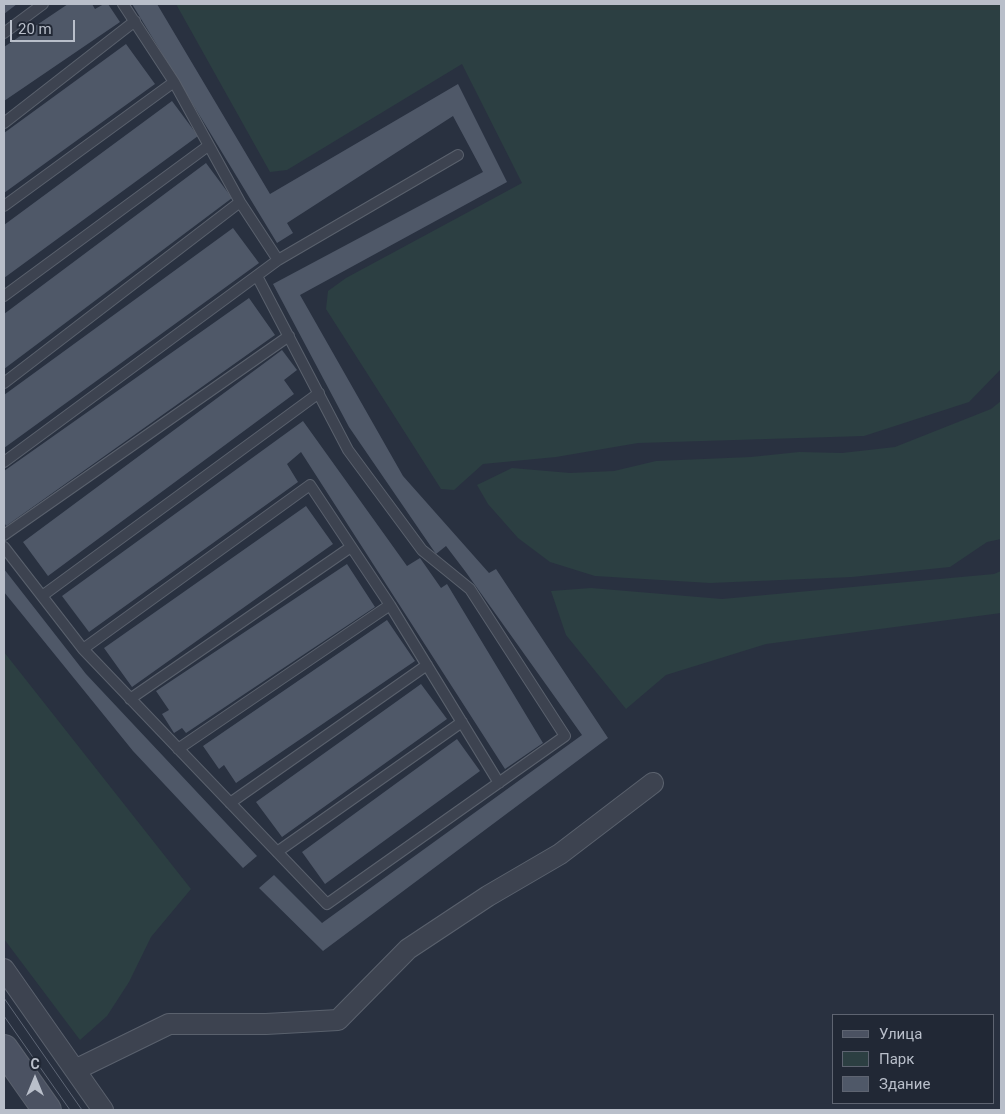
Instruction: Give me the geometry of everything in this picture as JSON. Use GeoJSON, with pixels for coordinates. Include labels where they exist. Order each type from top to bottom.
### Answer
{"type":"FeatureCollection","features":[{"type":"Feature","properties":{"kind":"main road"},"geometry":{"type":"LineString","coordinates":[[4,1049],[47,1110]]}},
{"type":"Feature","properties":{"kind":"street"},"geometry":{"type":"LineString","coordinates":[[74,1070],[169,1024],[266,1024],[338,1020],[408,950],[488,896],[560,854],[653,783]]}},
{"type":"Feature","properties":{"kind":"street"},"geometry":{"type":"LineString","coordinates":[[4,969],[103,1110]]}},
{"type":"Feature","properties":{"kind":"lane"},"geometry":{"type":"LineString","coordinates":[[4,33],[44,4]]}},
{"type":"Feature","properties":{"kind":"lane"},"geometry":{"type":"LineString","coordinates":[[123,4],[174,82],[240,202],[278,260]]}},
{"type":"Feature","properties":{"kind":"lane"},"geometry":{"type":"LineString","coordinates":[[4,123],[135,21]]}},
{"type":"Feature","properties":{"kind":"lane"},"geometry":{"type":"LineString","coordinates":[[4,206],[174,82]]}},
{"type":"Feature","properties":{"kind":"lane"},"geometry":{"type":"LineString","coordinates":[[4,296],[208,146]]}},
{"type":"Feature","properties":{"kind":"lane"},"geometry":{"type":"LineString","coordinates":[[4,462],[278,260],[458,155]]}},
{"type":"Feature","properties":{"kind":"lane"},"geometry":{"type":"LineString","coordinates":[[4,383],[240,202]]}},
{"type":"Feature","properties":{"kind":"lane"},"geometry":{"type":"LineString","coordinates":[[4,547],[83,649],[327,904],[565,736],[470,589],[422,550],[348,450],[257,276]]}},
{"type":"Feature","properties":{"kind":"lane"},"geometry":{"type":"LineString","coordinates":[[4,535],[289,336]]}},
{"type":"Feature","properties":{"kind":"lane"},"geometry":{"type":"LineString","coordinates":[[42,596],[318,392]]}},
{"type":"Feature","properties":{"kind":"lane"},"geometry":{"type":"LineString","coordinates":[[83,649],[310,485],[390,606],[499,783]]}},
{"type":"Feature","properties":{"kind":"lane"},"geometry":{"type":"LineString","coordinates":[[130,698],[351,547]]}},
{"type":"Feature","properties":{"kind":"lane"},"geometry":{"type":"LineString","coordinates":[[178,749],[390,606]]}},
{"type":"Feature","properties":{"kind":"lane"},"geometry":{"type":"LineString","coordinates":[[230,803],[427,665]]}},
{"type":"Feature","properties":{"kind":"lane"},"geometry":{"type":"LineString","coordinates":[[277,852],[462,722]]}},
{"type":"Feature","properties":{"kind":"green space"},"geometry":{"type":"Polygon","coordinates":[[[176,4],[1001,4],[1001,369],[969,402],[864,436],[638,443],[556,457],[483,464],[454,490],[441,489],[326,309],[328,291],[346,278],[522,183],[462,64],[287,170],[270,172],[176,4]]]}},
{"type":"Feature","properties":{"kind":"green space"},"geometry":{"type":"Polygon","coordinates":[[[1001,401],[1001,539],[987,542],[950,567],[852,577],[710,583],[595,576],[550,562],[518,538],[488,504],[477,485],[512,468],[570,473],[614,471],[656,461],[751,457],[799,452],[842,453],[895,447],[991,409],[1001,401]]]}},
{"type":"Feature","properties":{"kind":"green space"},"geometry":{"type":"Polygon","coordinates":[[[1001,571],[1001,613],[766,644],[666,675],[626,709],[566,635],[551,591],[591,588],[722,599],[994,574],[1001,571]]]}},
{"type":"Feature","properties":{"kind":"green space"},"geometry":{"type":"Polygon","coordinates":[[[4,652],[191,889],[151,937],[129,982],[107,1016],[80,1040],[4,939],[4,652]]]}},
{"type":"Feature","properties":{"kind":"building"},"geometry":{"type":"Polygon","coordinates":[[[4,4],[17,4],[4,14],[4,4]]]}},
{"type":"Feature","properties":{"kind":"building"},"geometry":{"type":"Polygon","coordinates":[[[68,4],[92,4],[95,9],[108,4],[120,22],[4,101],[4,47],[68,4]]]}},
{"type":"Feature","properties":{"kind":"building"},"geometry":{"type":"Polygon","coordinates":[[[132,4],[157,4],[270,194],[458,84],[507,182],[300,295],[403,476],[489,573],[496,569],[608,738],[323,951],[259,888],[274,875],[322,923],[582,735],[446,546],[436,554],[349,427],[273,284],[483,172],[453,116],[287,223],[293,233],[277,243],[132,4]]]}},
{"type":"Feature","properties":{"kind":"building"},"geometry":{"type":"Polygon","coordinates":[[[126,44],[155,84],[4,193],[4,133],[126,44]]]}},
{"type":"Feature","properties":{"kind":"building"},"geometry":{"type":"Polygon","coordinates":[[[172,101],[198,136],[4,278],[4,225],[172,101]]]}},
{"type":"Feature","properties":{"kind":"building"},"geometry":{"type":"Polygon","coordinates":[[[206,163],[232,198],[4,369],[4,314],[206,163]]]}},
{"type":"Feature","properties":{"kind":"building"},"geometry":{"type":"Polygon","coordinates":[[[233,228],[259,263],[4,448],[4,395],[233,228]]]}},
{"type":"Feature","properties":{"kind":"building"},"geometry":{"type":"Polygon","coordinates":[[[249,298],[275,335],[6,526],[4,522],[4,471],[249,298]]]}},
{"type":"Feature","properties":{"kind":"building"},"geometry":{"type":"Polygon","coordinates":[[[282,350],[297,370],[284,380],[294,394],[48,576],[23,542],[282,350]]]}},
{"type":"Feature","properties":{"kind":"building"},"geometry":{"type":"Polygon","coordinates":[[[303,421],[407,566],[420,558],[441,588],[447,584],[543,743],[505,769],[301,452],[287,464],[298,482],[89,632],[62,596],[303,421]]]}},
{"type":"Feature","properties":{"kind":"building"},"geometry":{"type":"Polygon","coordinates":[[[306,506],[333,544],[132,687],[104,648],[306,506]]]}},
{"type":"Feature","properties":{"kind":"building"},"geometry":{"type":"Polygon","coordinates":[[[347,564],[375,607],[186,733],[182,728],[174,733],[162,714],[169,710],[156,691],[347,564]]]}},
{"type":"Feature","properties":{"kind":"building"},"geometry":{"type":"Polygon","coordinates":[[[4,569],[86,674],[257,856],[243,868],[133,751],[4,592],[4,569]]]}},
{"type":"Feature","properties":{"kind":"building"},"geometry":{"type":"Polygon","coordinates":[[[387,620],[415,661],[236,783],[224,765],[219,769],[203,746],[387,620]]]}},
{"type":"Feature","properties":{"kind":"building"},"geometry":{"type":"Polygon","coordinates":[[[421,684],[447,719],[282,837],[256,802],[421,684]]]}},
{"type":"Feature","properties":{"kind":"building"},"geometry":{"type":"Polygon","coordinates":[[[457,739],[480,771],[325,884],[302,852],[457,739]]]}},
{"type":"Feature","properties":{"kind":"tram line"},"geometry":{"type":"LineString","coordinates":[[4,998],[82,1110]]}},
{"type":"Feature","properties":{"kind":"tram line"},"geometry":{"type":"LineString","coordinates":[[4,1016],[70,1110]]}}]}
